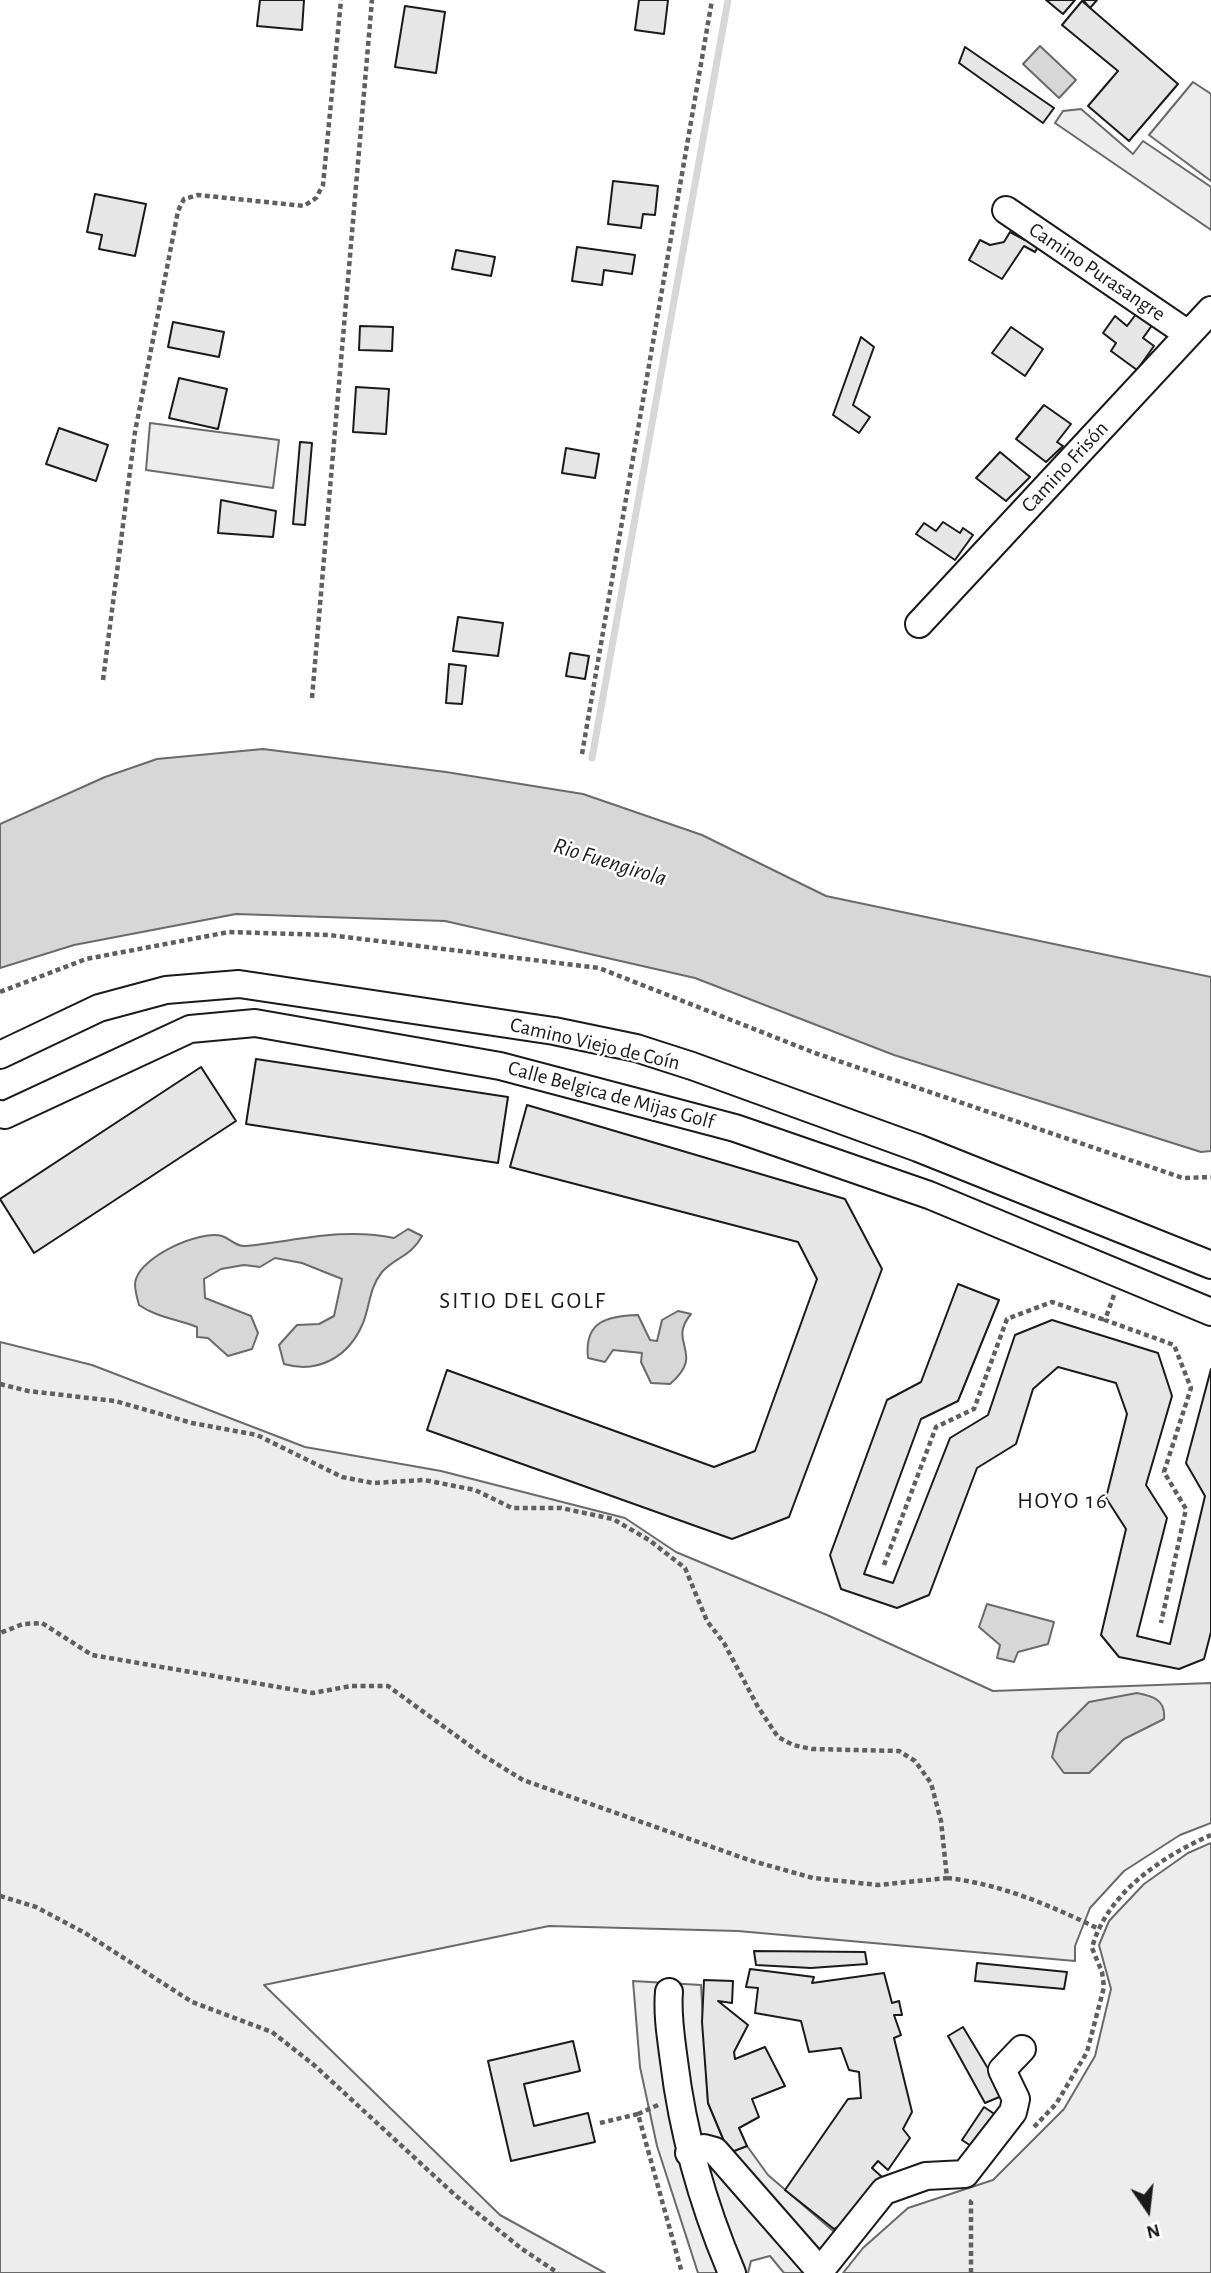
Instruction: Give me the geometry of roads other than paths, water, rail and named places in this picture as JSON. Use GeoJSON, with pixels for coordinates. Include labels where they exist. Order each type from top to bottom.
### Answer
{"type":"FeatureCollection","features":[{"type":"Feature","properties":{"kind":"street","name":"Camino Purasangre"},"geometry":{"type":"LineString","coordinates":[[1006,210],[1188,334]]}},
{"type":"Feature","properties":{"kind":"street","name":"Camino Frisón"},"geometry":{"type":"LineString","coordinates":[[919,624],[1211,310]]}},
{"type":"Feature","properties":{"kind":"street","name":"Camino Viejo de Coín"},"geometry":{"type":"LineString","coordinates":[[0,1055],[99,1009],[166,990],[239,984],[554,1031],[636,1048],[918,1148],[1211,1265]]}},
{"type":"Feature","properties":{"kind":"street","name":"Calle Belgica de Mijas Golf"},"geometry":{"type":"LineString","coordinates":[[0,1114],[5,1115],[190,1028],[255,1023],[500,1066],[735,1128],[931,1188],[1122,1275],[1211,1312]]}},
{"type":"Feature","properties":{"kind":"street"},"geometry":{"type":"LineString","coordinates":[[918,1148],[929,1164],[931,1188]]}},
{"type":"Feature","properties":{"kind":"street"},"geometry":{"type":"LineString","coordinates":[[931,1188],[948,1171],[968,1168]]}},
{"type":"Feature","properties":{"kind":"street"},"geometry":{"type":"LineString","coordinates":[[669,1992],[668,2010],[678,2096],[689,2153],[732,2273]]}},
{"type":"Feature","properties":{"kind":"street"},"geometry":{"type":"LineString","coordinates":[[689,2153],[704,2148],[715,2151],[820,2271],[884,2191],[926,2176],[965,2174],[1013,2112],[1016,2099],[1002,2070],[1022,2049]]}},
{"type":"Feature","properties":{"kind":"water"},"geometry":{"type":"Polygon","coordinates":[[[1040,46],[1076,80],[1059,98],[1023,64],[1040,46]]]}},
{"type":"Feature","properties":{"kind":"water","name":"Rio Fuengirola"},"geometry":{"type":"Polygon","coordinates":[[[263,749],[446,772],[583,794],[702,835],[826,896],[1211,977],[1211,1151],[1201,1152],[894,1055],[695,978],[445,921],[236,914],[74,945],[0,968],[0,824],[105,777],[157,759],[263,749]]]}},
{"type":"Feature","properties":{"kind":"water"},"geometry":{"type":"Polygon","coordinates":[[[408,1229],[422,1236],[408,1253],[387,1267],[378,1278],[363,1323],[350,1345],[331,1360],[309,1367],[284,1364],[279,1345],[297,1325],[319,1324],[334,1316],[342,1279],[302,1263],[275,1258],[260,1267],[244,1265],[221,1269],[204,1279],[205,1298],[251,1316],[258,1333],[252,1349],[228,1356],[208,1338],[197,1337],[197,1327],[146,1309],[139,1305],[136,1295],[136,1279],[149,1262],[173,1247],[200,1237],[222,1236],[246,1246],[338,1234],[394,1238],[408,1229]]]}},
{"type":"Feature","properties":{"kind":"water"},"geometry":{"type":"Polygon","coordinates":[[[678,1311],[691,1314],[682,1333],[685,1364],[670,1384],[651,1383],[641,1362],[642,1353],[613,1350],[605,1362],[588,1358],[590,1336],[600,1323],[617,1317],[638,1315],[650,1340],[657,1341],[662,1320],[678,1311]]]}},
{"type":"Feature","properties":{"kind":"water"},"geometry":{"type":"Polygon","coordinates":[[[987,1604],[1054,1622],[1048,1644],[1018,1652],[1014,1662],[997,1658],[1000,1645],[979,1627],[987,1604]]]}},
{"type":"Feature","properties":{"kind":"water"},"geometry":{"type":"Polygon","coordinates":[[[1137,1693],[1161,1703],[1164,1719],[1124,1739],[1089,1773],[1064,1773],[1052,1757],[1058,1733],[1089,1702],[1137,1693]]]}},
{"type":"Feature","properties":{"kind":"waterway"},"geometry":{"type":"LineString","coordinates":[[592,758],[728,0]]}},
{"type":"Feature","properties":{"kind":"district","name":"SITIO DEL GOLF"},"geometry":{"type":"Point","coordinates":[523,1301]}},
{"type":"Feature","properties":{"kind":"district","name":"HOYO 16"},"geometry":{"type":"Point","coordinates":[1063,1501]}}]}
